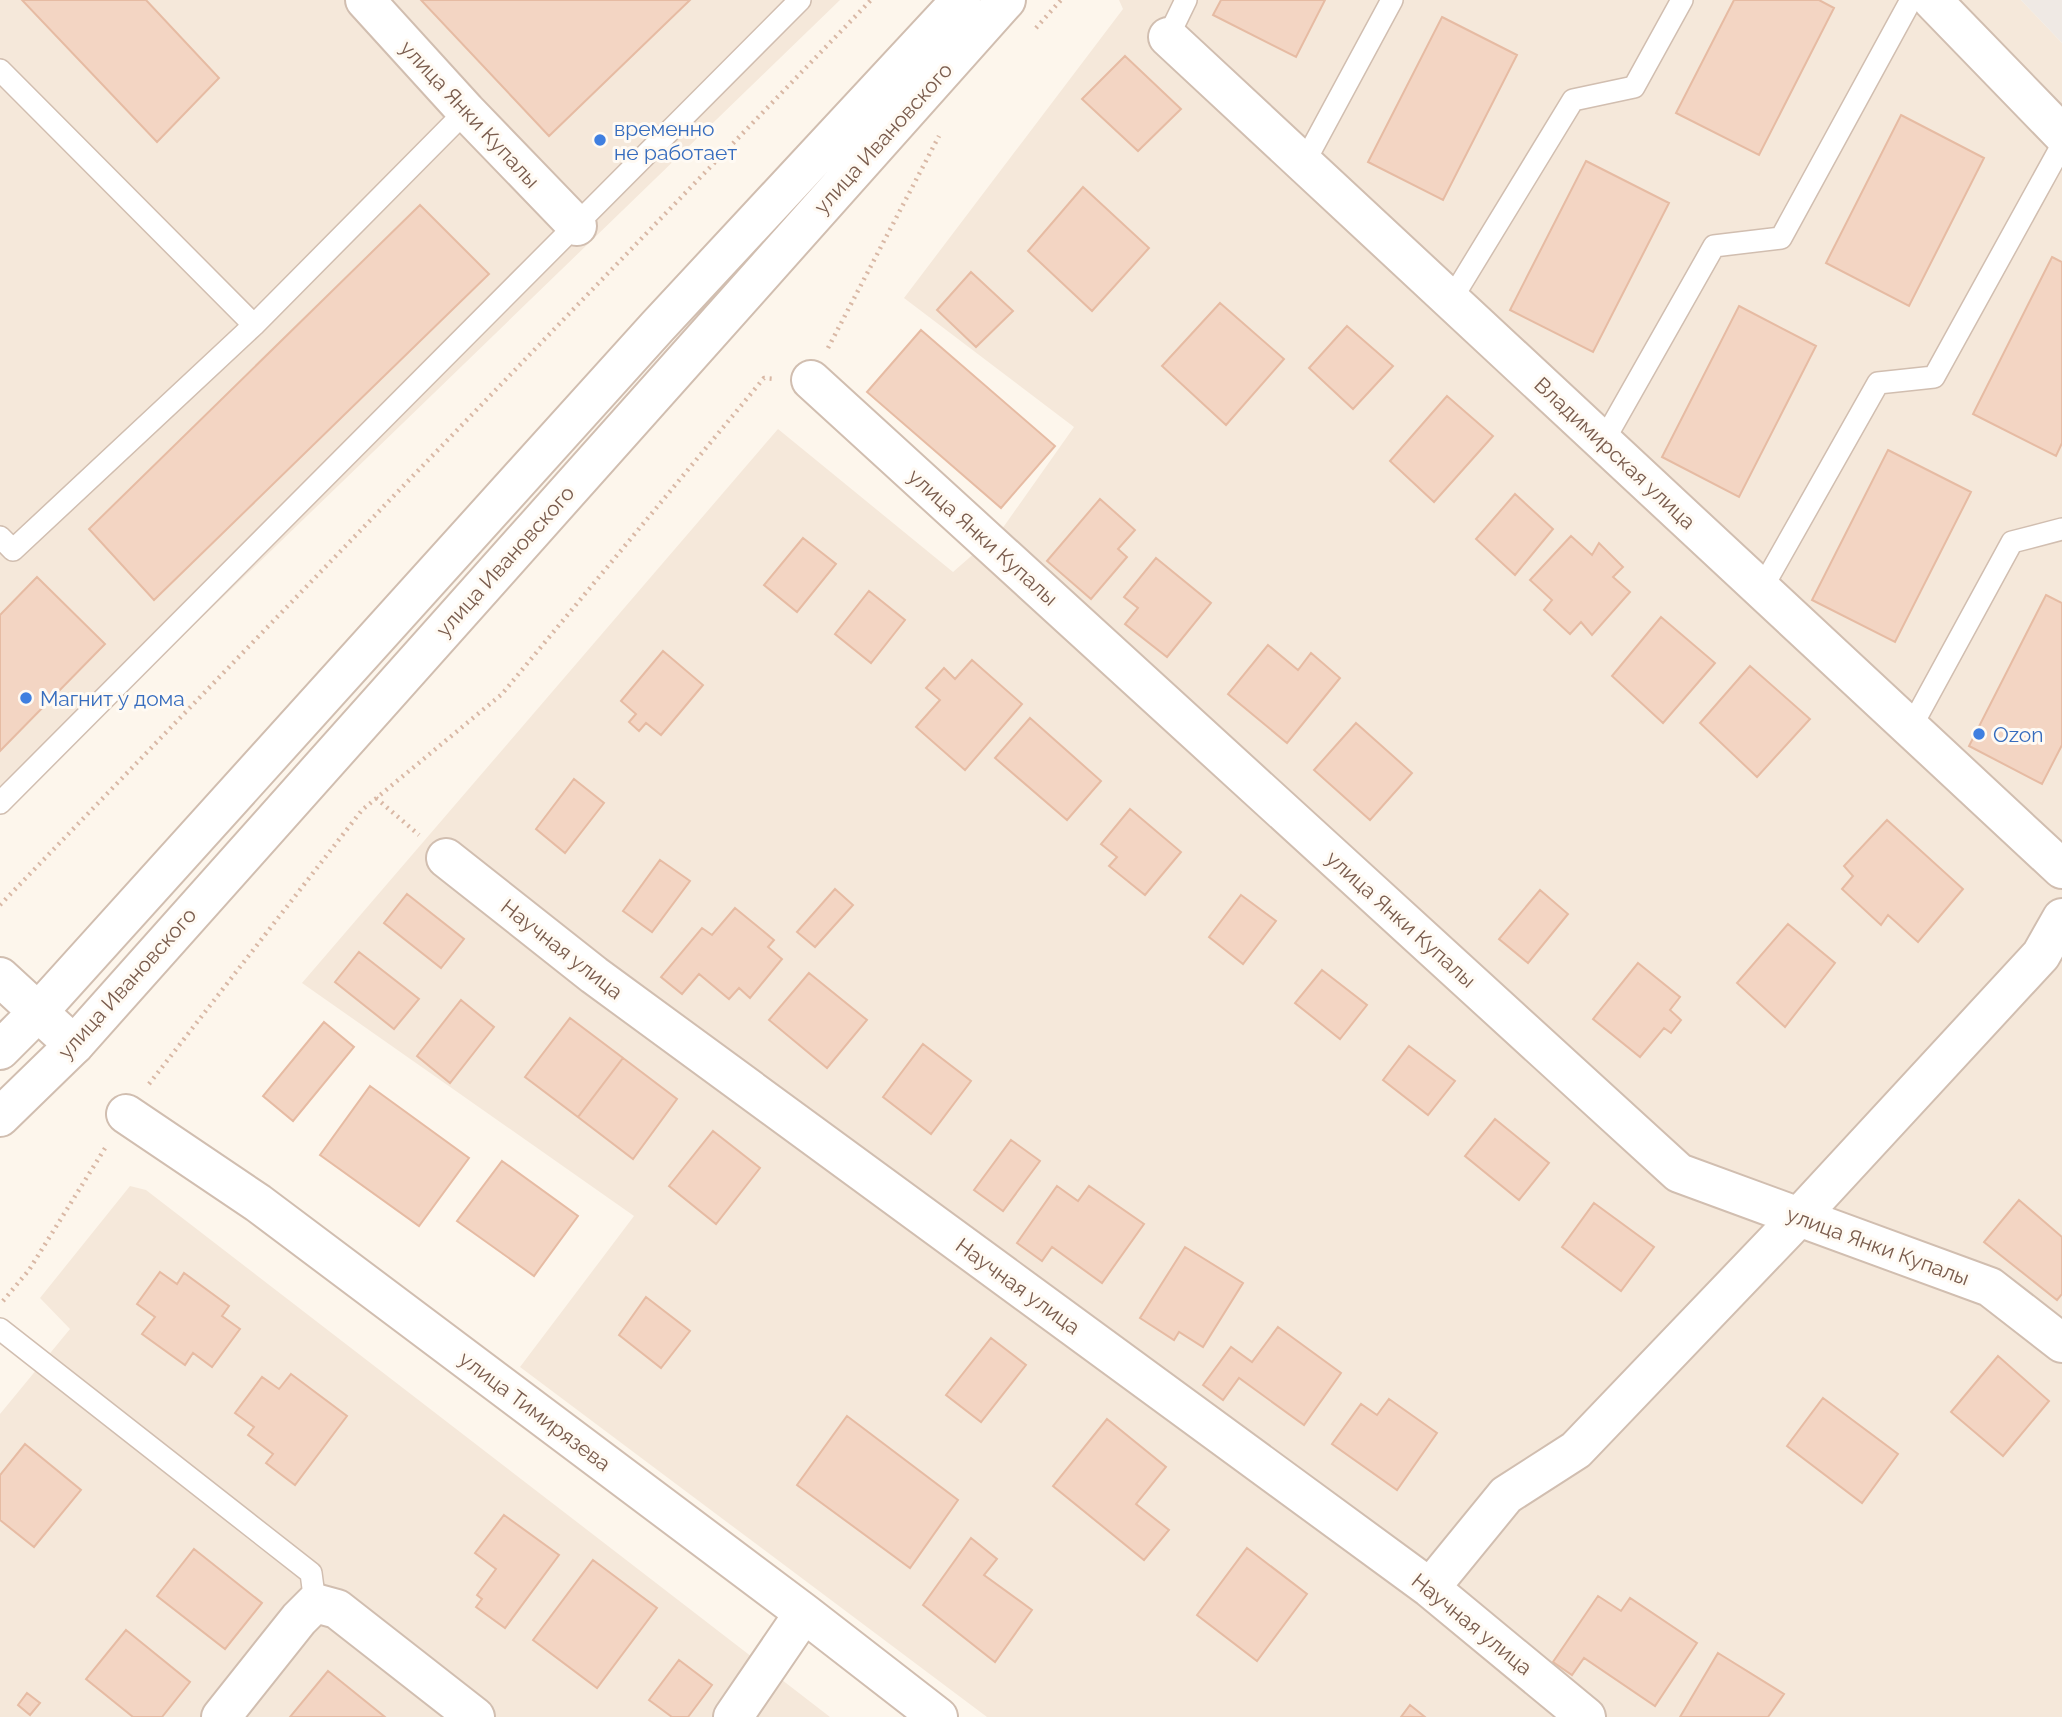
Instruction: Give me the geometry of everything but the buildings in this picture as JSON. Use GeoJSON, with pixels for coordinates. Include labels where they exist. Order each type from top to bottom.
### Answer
{"type":"FeatureCollection","features":[{"type":"Feature","properties":{"kind":"street","name":"улица Янки Купалы"},"geometry":{"type":"LineString","coordinates":[[365,0],[466,111],[577,226]]}},
{"type":"Feature","properties":{"kind":"street","name":"улица Ивановского"},"geometry":{"type":"LineString","coordinates":[[0,1051],[657,327],[961,0]]}},
{"type":"Feature","properties":{"kind":"street","name":"улица Ивановского"},"geometry":{"type":"LineString","coordinates":[[0,1116],[74,1045],[1006,0]]}},
{"type":"Feature","properties":{"kind":"street"},"geometry":{"type":"LineString","coordinates":[[1932,0],[2062,134]]}},
{"type":"Feature","properties":{"kind":"street","name":"Владимирская улица"},"geometry":{"type":"LineString","coordinates":[[1168,37],[1910,729],[2059,860]]}},
{"type":"Feature","properties":{"kind":"street","name":"улица Янки Купалы"},"geometry":{"type":"LineString","coordinates":[[811,380],[1679,1173],[1990,1287],[2062,1343]]}},
{"type":"Feature","properties":{"kind":"street","name":"Научная улица"},"geometry":{"type":"LineString","coordinates":[[446,858],[594,975],[1430,1588],[1586,1717]]}},
{"type":"Feature","properties":{"kind":"street"},"geometry":{"type":"LineString","coordinates":[[2059,860],[2062,906]]}},
{"type":"Feature","properties":{"kind":"street"},"geometry":{"type":"LineString","coordinates":[[1430,1588],[1506,1495],[1576,1450],[1798,1218],[2041,955],[2062,918]]}},
{"type":"Feature","properties":{"kind":"street"},"geometry":{"type":"LineString","coordinates":[[0,977],[74,1045]]}},
{"type":"Feature","properties":{"kind":"street","name":"улица Тимирязева"},"geometry":{"type":"LineString","coordinates":[[126,1114],[258,1203],[804,1613],[938,1717]]}},
{"type":"Feature","properties":{"kind":"street"},"geometry":{"type":"LineString","coordinates":[[221,1717],[299,1619],[315,1603],[337,1609],[475,1717]]}},
{"type":"Feature","properties":{"kind":"street"},"geometry":{"type":"LineString","coordinates":[[733,1717],[804,1613]]}},
{"type":"Feature","properties":{"kind":"lane"},"geometry":{"type":"LineString","coordinates":[[0,803],[800,0]]}},
{"type":"Feature","properties":{"kind":"lane"},"geometry":{"type":"LineString","coordinates":[[1168,37],[1186,0]]}},
{"type":"Feature","properties":{"kind":"lane"},"geometry":{"type":"LineString","coordinates":[[1304,163],[1392,0]]}},
{"type":"Feature","properties":{"kind":"lane"},"geometry":{"type":"LineString","coordinates":[[1451,300],[1573,100],[1634,87],[1682,0]]}},
{"type":"Feature","properties":{"kind":"lane"},"geometry":{"type":"LineString","coordinates":[[1604,442],[1714,246],[1781,237],[1911,0]]}},
{"type":"Feature","properties":{"kind":"lane"},"geometry":{"type":"LineString","coordinates":[[0,70],[254,325]]}},
{"type":"Feature","properties":{"kind":"lane"},"geometry":{"type":"LineString","coordinates":[[4,550],[254,325],[466,111]]}},
{"type":"Feature","properties":{"kind":"lane"},"geometry":{"type":"LineString","coordinates":[[1761,590],[1878,383],[1934,377],[2062,145]]}},
{"type":"Feature","properties":{"kind":"lane"},"geometry":{"type":"LineString","coordinates":[[1910,729],[2012,542],[2062,529]]}},
{"type":"Feature","properties":{"kind":"lane"},"geometry":{"type":"LineString","coordinates":[[0,1329],[311,1573],[315,1603]]}},
{"type":"Feature","properties":{"kind":"path"},"geometry":{"type":"LineString","coordinates":[[0,905],[871,0]]}},
{"type":"Feature","properties":{"kind":"path"},"geometry":{"type":"LineString","coordinates":[[1034,30],[1061,0]]}},
{"type":"Feature","properties":{"kind":"path"},"geometry":{"type":"LineString","coordinates":[[0,1304],[29,1270],[126,1114],[362,810],[502,694],[764,378],[811,380],[942,129]]}},
{"type":"Feature","properties":{"kind":"path"},"geometry":{"type":"LineString","coordinates":[[376,799],[446,858]]}},
{"type":"Feature","properties":{"kind":"shaded area"},"geometry":{"type":"Polygon","coordinates":[[[0,0],[840,0],[0,813],[0,0]]]}},
{"type":"Feature","properties":{"kind":"shaded area"},"geometry":{"type":"Polygon","coordinates":[[[1119,0],[2021,0],[2062,43],[2062,1717],[987,1717],[520,1367],[634,1216],[302,983],[778,429],[953,572],[1002,529],[1074,427],[904,298],[1123,9],[1119,0]]]}},
{"type":"Feature","properties":{"kind":"shaded area"},"geometry":{"type":"Polygon","coordinates":[[[2021,0],[2062,0],[2062,43],[2021,0]]]}},
{"type":"Feature","properties":{"kind":"shaded area"},"geometry":{"type":"Polygon","coordinates":[[[130,1186],[146,1190],[830,1717],[0,1717],[0,1414],[70,1329],[40,1298],[130,1186]]]}},
{"type":"Feature","properties":{"kind":"place","name":"временно не работает"},"geometry":{"type":"Point","coordinates":[600,140]}},
{"type":"Feature","properties":{"kind":"place","name":"Магнит у дома"},"geometry":{"type":"Point","coordinates":[26,698]}},
{"type":"Feature","properties":{"kind":"place","name":"Ozon"},"geometry":{"type":"Point","coordinates":[1979,734]}}]}
